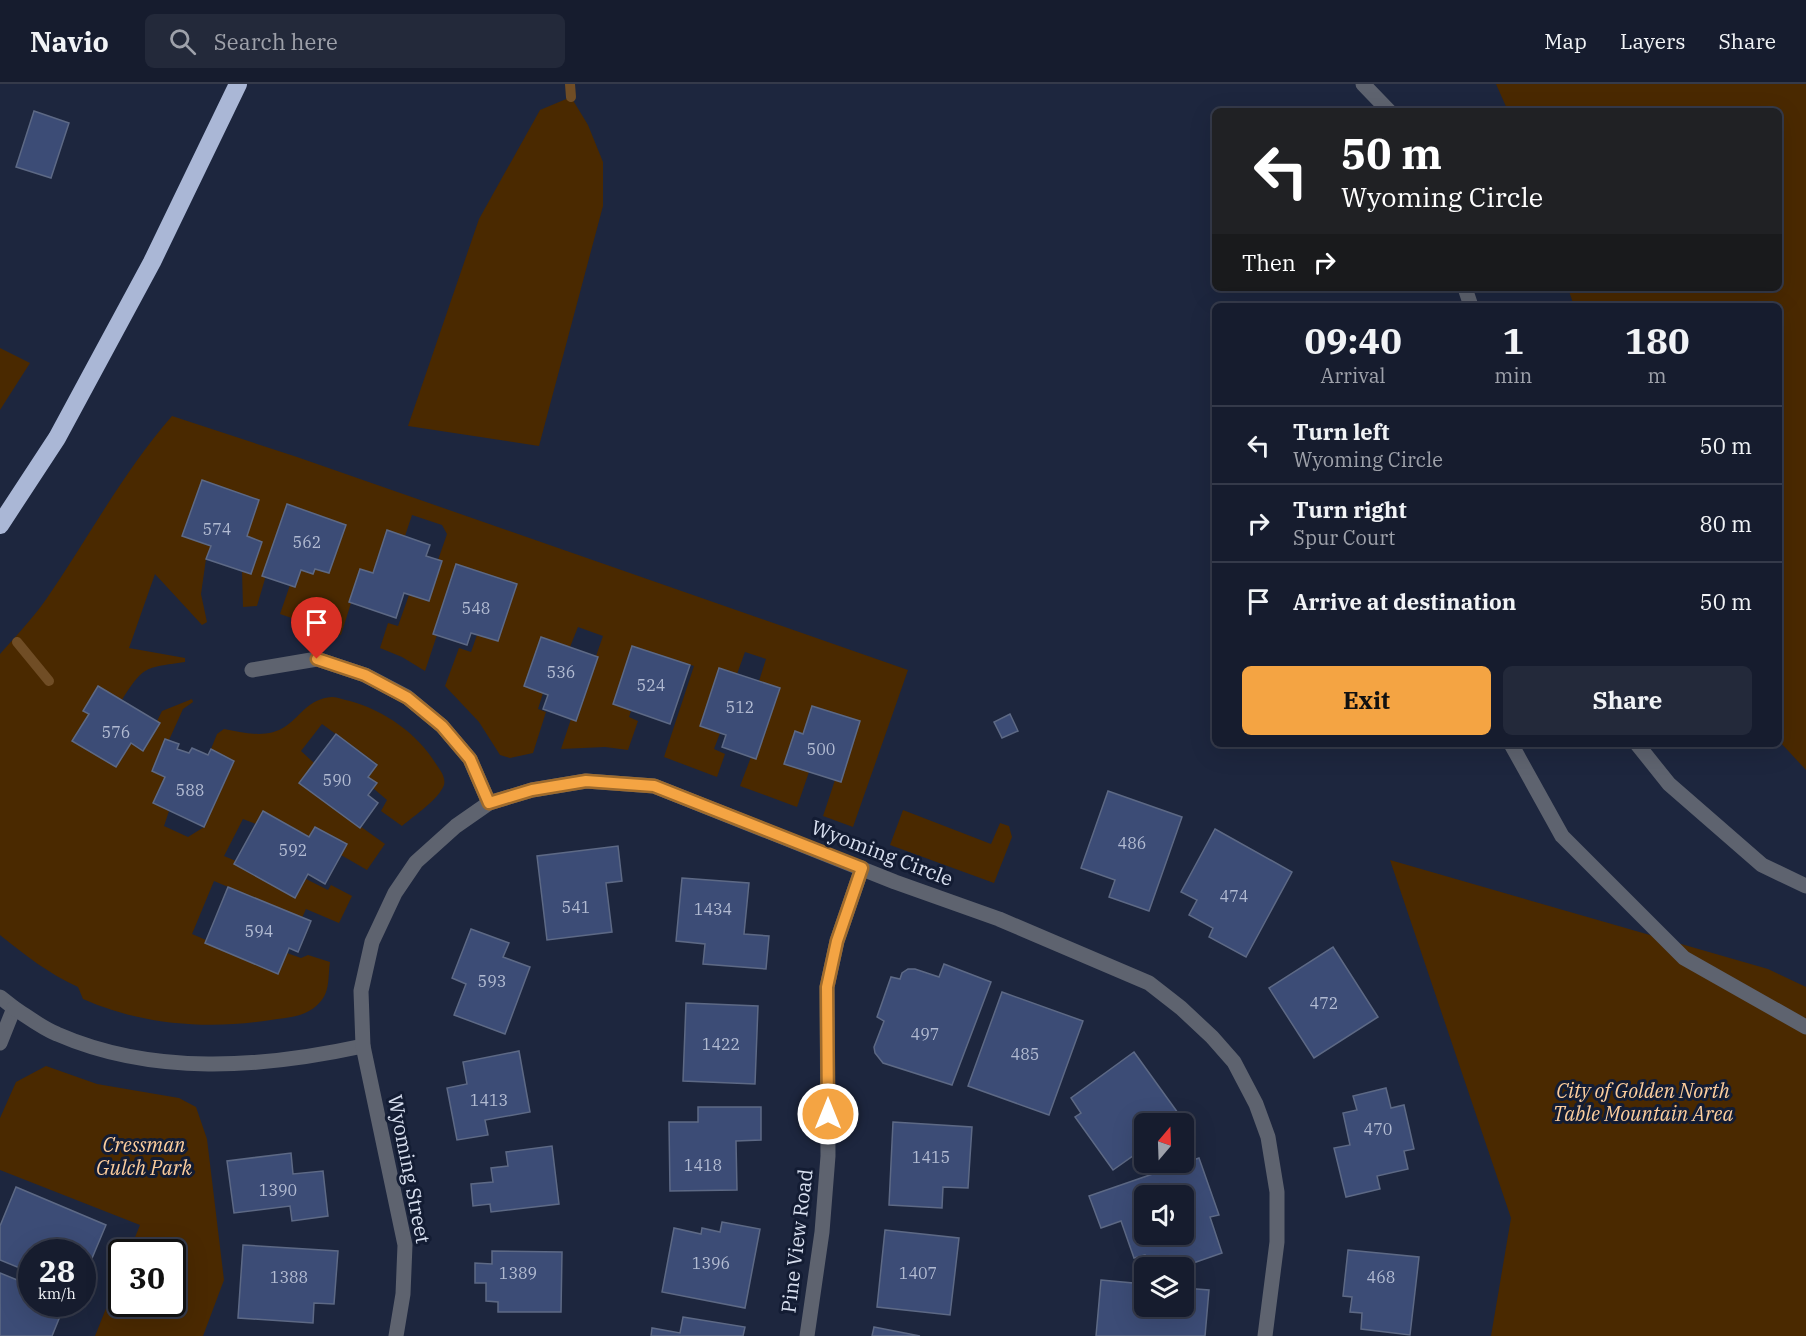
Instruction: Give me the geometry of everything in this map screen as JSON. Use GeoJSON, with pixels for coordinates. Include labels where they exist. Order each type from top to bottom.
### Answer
{"type":"FeatureCollection","features":[{"type":"Feature","properties":{"kind":"highway"},"geometry":{"type":"LineString","coordinates":[[0,525],[57,438],[152,262],[238,84]]}},
{"type":"Feature","properties":{"kind":"street"},"geometry":{"type":"LineString","coordinates":[[1363,84],[1386,108]]}},
{"type":"Feature","properties":{"kind":"street"},"geometry":{"type":"LineString","coordinates":[[252,670],[317,659],[365,675],[408,698],[442,726],[470,759],[489,803]]}},
{"type":"Feature","properties":{"kind":"street"},"geometry":{"type":"LineString","coordinates":[[1513,747],[1562,836],[1684,958],[1806,1028]]}},
{"type":"Feature","properties":{"kind":"street"},"geometry":{"type":"LineString","coordinates":[[1639,747],[1669,784],[1762,865],[1806,886]]}},
{"type":"Feature","properties":{"kind":"street","name":"Wyoming Circle"},"geometry":{"type":"LineString","coordinates":[[363,1046],[361,991],[372,942],[395,893],[416,862],[456,826],[489,803],[532,790],[586,781],[654,786],[999,919],[1149,983],[1181,1008],[1234,1062],[1256,1104],[1268,1137],[1277,1192],[1277,1242],[1265,1336]]}},
{"type":"Feature","properties":{"kind":"street","name":"Pine View Road"},"geometry":{"type":"LineString","coordinates":[[807,1336],[822,1232],[828,1156],[827,987],[837,941],[862,868]]}},
{"type":"Feature","properties":{"kind":"street"},"geometry":{"type":"LineString","coordinates":[[0,997],[55,1033],[98,1049],[143,1059],[193,1065],[251,1063],[324,1054],[363,1046]]}},
{"type":"Feature","properties":{"kind":"street"},"geometry":{"type":"LineString","coordinates":[[0,1043],[14,1008]]}},
{"type":"Feature","properties":{"kind":"street","name":"Wyoming Street"},"geometry":{"type":"LineString","coordinates":[[363,1046],[405,1245],[403,1294],[396,1336]]}},
{"type":"Feature","properties":{"kind":"green space"},"geometry":{"type":"Polygon","coordinates":[[[1496,84],[1806,84],[1806,770],[1782,744],[1782,303],[1573,303],[1569,291],[1782,291],[1782,108],[1507,108],[1496,84]]]}},
{"type":"Feature","properties":{"kind":"green space"},"geometry":{"type":"Polygon","coordinates":[[[571,97],[588,125],[603,162],[603,206],[539,446],[408,426],[479,219],[540,110],[571,97]]]}},
{"type":"Feature","properties":{"kind":"green space"},"geometry":{"type":"Polygon","coordinates":[[[0,348],[30,363],[0,410],[0,348]]]}},
{"type":"Feature","properties":{"kind":"green space"},"geometry":{"type":"Polygon","coordinates":[[[172,416],[297,457],[908,670],[853,827],[823,816],[835,780],[841,782],[860,721],[812,706],[803,734],[795,732],[785,764],[809,772],[797,807],[740,786],[751,757],[756,758],[780,689],[759,681],[766,659],[745,652],[737,674],[719,668],[700,725],[720,733],[714,749],[725,754],[717,777],[664,757],[694,666],[633,646],[613,704],[631,711],[629,717],[638,721],[628,750],[605,747],[561,749],[571,719],[577,720],[603,636],[578,627],[570,647],[541,637],[524,686],[543,693],[538,709],[546,712],[533,753],[510,758],[500,755],[479,722],[445,686],[459,648],[471,652],[477,635],[498,641],[517,584],[456,565],[425,671],[402,657],[380,648],[388,623],[398,626],[409,595],[429,601],[442,562],[438,560],[447,534],[442,525],[412,515],[405,536],[387,531],[373,573],[349,602],[351,603],[341,635],[280,614],[290,585],[301,570],[313,574],[315,569],[329,573],[346,525],[287,504],[257,606],[243,607],[242,571],[206,559],[201,594],[207,622],[202,625],[155,574],[129,648],[185,658],[185,662],[147,670],[136,680],[122,700],[98,686],[84,710],[89,714],[72,740],[116,767],[131,743],[143,751],[160,724],[157,721],[162,711],[192,699],[193,702],[183,709],[169,740],[165,739],[152,771],[165,777],[153,803],[169,811],[164,826],[188,837],[204,827],[234,762],[211,749],[217,734],[224,729],[256,734],[272,733],[286,726],[311,704],[324,698],[336,697],[350,701],[388,717],[419,742],[442,774],[444,785],[432,801],[402,826],[381,811],[387,800],[373,788],[376,783],[368,777],[377,764],[322,724],[301,751],[314,763],[300,783],[385,844],[367,870],[341,855],[347,844],[315,827],[309,837],[263,811],[256,824],[243,819],[224,856],[236,861],[234,864],[295,898],[306,879],[328,890],[331,885],[352,896],[339,923],[306,909],[302,918],[214,881],[192,934],[206,940],[205,943],[278,973],[287,953],[301,958],[308,955],[330,962],[326,993],[321,1001],[310,1010],[292,1017],[224,1025],[200,1025],[128,1015],[83,999],[78,987],[47,970],[0,935],[0,654],[47,598],[122,482],[172,416]]]}},
{"type":"Feature","properties":{"kind":"green space"},"geometry":{"type":"Polygon","coordinates":[[[903,810],[991,844],[1000,823],[1009,826],[1012,837],[994,883],[890,845],[903,810]]]}},
{"type":"Feature","properties":{"kind":"green space","name":"City of Golden North Table Mountain Area"},"geometry":{"type":"Polygon","coordinates":[[[1390,860],[1768,969],[1806,987],[1806,1336],[1491,1336],[1511,1218],[1390,860]]]}},
{"type":"Feature","properties":{"kind":"green space","name":"Cressman Gulch Park"},"geometry":{"type":"Polygon","coordinates":[[[46,1066],[97,1084],[179,1098],[196,1107],[207,1139],[224,1280],[203,1336],[95,1336],[108,1304],[108,1317],[186,1317],[186,1239],[134,1239],[140,1225],[0,1170],[0,1118],[16,1082],[46,1066]]]}},
{"type":"Feature","properties":{"kind":"building"},"geometry":{"type":"Polygon","coordinates":[[[34,111],[69,123],[51,178],[16,167],[34,111]]]}},
{"type":"Feature","properties":{"kind":"building"},"geometry":{"type":"Polygon","coordinates":[[[202,480],[259,500],[247,536],[262,542],[251,574],[206,559],[211,546],[182,536],[202,480]]]}},
{"type":"Feature","properties":{"kind":"building"},"geometry":{"type":"Polygon","coordinates":[[[287,504],[346,525],[329,573],[315,569],[313,574],[301,570],[295,587],[262,576],[287,504]]]}},
{"type":"Feature","properties":{"kind":"building"},"geometry":{"type":"Polygon","coordinates":[[[387,530],[430,545],[426,556],[442,561],[429,601],[404,593],[396,618],[349,602],[360,569],[373,573],[387,530]]]}},
{"type":"Feature","properties":{"kind":"building"},"geometry":{"type":"Polygon","coordinates":[[[456,564],[517,584],[498,641],[471,633],[467,645],[433,634],[456,564]]]}},
{"type":"Feature","properties":{"kind":"building"},"geometry":{"type":"Polygon","coordinates":[[[541,637],[598,657],[576,721],[543,709],[548,695],[524,686],[541,637]]]}},
{"type":"Feature","properties":{"kind":"building"},"geometry":{"type":"Polygon","coordinates":[[[632,646],[690,665],[670,724],[613,704],[632,646]]]}},
{"type":"Feature","properties":{"kind":"building"},"geometry":{"type":"Polygon","coordinates":[[[719,668],[780,688],[756,759],[722,747],[726,735],[700,726],[719,668]]]}},
{"type":"Feature","properties":{"kind":"building"},"geometry":{"type":"Polygon","coordinates":[[[98,686],[160,723],[143,751],[131,743],[116,767],[72,741],[89,714],[83,711],[98,686]]]}},
{"type":"Feature","properties":{"kind":"building"},"geometry":{"type":"Polygon","coordinates":[[[812,706],[860,721],[841,782],[784,764],[795,731],[803,734],[812,706]]]}},
{"type":"Feature","properties":{"kind":"building"},"geometry":{"type":"Polygon","coordinates":[[[1010,714],[1018,731],[1002,738],[994,722],[1010,714]]]}},
{"type":"Feature","properties":{"kind":"building"},"geometry":{"type":"Polygon","coordinates":[[[336,734],[377,765],[368,777],[377,783],[368,795],[378,803],[360,828],[299,783],[336,734]]]}},
{"type":"Feature","properties":{"kind":"building"},"geometry":{"type":"Polygon","coordinates":[[[165,739],[179,744],[177,749],[189,753],[192,748],[208,755],[211,749],[234,761],[204,827],[153,803],[165,777],[152,771],[165,739]]]}},
{"type":"Feature","properties":{"kind":"building"},"geometry":{"type":"Polygon","coordinates":[[[1108,791],[1182,817],[1149,911],[1109,897],[1115,880],[1081,868],[1108,791]]]}},
{"type":"Feature","properties":{"kind":"building"},"geometry":{"type":"Polygon","coordinates":[[[263,811],[309,837],[315,827],[347,844],[325,884],[308,874],[295,898],[234,864],[263,811]]]}},
{"type":"Feature","properties":{"kind":"building"},"geometry":{"type":"Polygon","coordinates":[[[1215,829],[1292,872],[1246,957],[1209,937],[1213,928],[1189,915],[1197,900],[1181,892],[1215,829]]]}},
{"type":"Feature","properties":{"kind":"building"},"geometry":{"type":"Polygon","coordinates":[[[618,846],[622,881],[606,883],[612,932],[547,940],[537,856],[618,846]]]}},
{"type":"Feature","properties":{"kind":"building"},"geometry":{"type":"Polygon","coordinates":[[[682,878],[749,883],[744,934],[769,936],[766,969],[703,964],[705,944],[676,941],[682,878]]]}},
{"type":"Feature","properties":{"kind":"building"},"geometry":{"type":"Polygon","coordinates":[[[228,887],[311,921],[298,952],[289,948],[278,974],[205,943],[228,887]]]}},
{"type":"Feature","properties":{"kind":"building"},"geometry":{"type":"Polygon","coordinates":[[[471,929],[509,943],[503,957],[530,967],[505,1034],[454,1015],[466,984],[452,978],[471,929]]]}},
{"type":"Feature","properties":{"kind":"building"},"geometry":{"type":"Polygon","coordinates":[[[1333,947],[1378,1017],[1314,1058],[1269,988],[1333,947]]]}},
{"type":"Feature","properties":{"kind":"building"},"geometry":{"type":"Polygon","coordinates":[[[944,964],[991,982],[952,1085],[883,1063],[875,1053],[874,1047],[884,1021],[877,1017],[891,977],[900,979],[902,973],[908,969],[915,969],[939,977],[944,964]]]}},
{"type":"Feature","properties":{"kind":"building"},"geometry":{"type":"Polygon","coordinates":[[[1002,992],[1083,1021],[1049,1115],[968,1086],[1002,992]]]}},
{"type":"Feature","properties":{"kind":"building"},"geometry":{"type":"Polygon","coordinates":[[[686,1003],[758,1006],[755,1084],[683,1081],[686,1003]]]}},
{"type":"Feature","properties":{"kind":"building"},"geometry":{"type":"Polygon","coordinates":[[[519,1051],[530,1112],[485,1120],[488,1135],[457,1140],[447,1088],[467,1084],[463,1062],[519,1051]]]}},
{"type":"Feature","properties":{"kind":"building"},"geometry":{"type":"Polygon","coordinates":[[[1134,1052],[1178,1113],[1134,1113],[1134,1155],[1113,1170],[1075,1117],[1081,1113],[1071,1098],[1134,1052]]]}},
{"type":"Feature","properties":{"kind":"building"},"geometry":{"type":"Polygon","coordinates":[[[1386,1088],[1391,1108],[1404,1105],[1414,1149],[1404,1151],[1408,1169],[1377,1176],[1380,1189],[1346,1197],[1334,1148],[1350,1145],[1343,1113],[1357,1110],[1353,1096],[1386,1088]]]}},
{"type":"Feature","properties":{"kind":"building"},"geometry":{"type":"Polygon","coordinates":[[[698,1107],[761,1107],[761,1140],[736,1141],[737,1190],[670,1191],[669,1122],[698,1122],[698,1107]]]}},
{"type":"Feature","properties":{"kind":"building"},"geometry":{"type":"Polygon","coordinates":[[[893,1122],[972,1127],[968,1188],[943,1187],[942,1208],[889,1205],[893,1122]]]}},
{"type":"Feature","properties":{"kind":"building"},"geometry":{"type":"Polygon","coordinates":[[[552,1146],[559,1204],[491,1212],[490,1204],[473,1206],[471,1184],[493,1182],[491,1168],[508,1166],[506,1152],[552,1146]]]}},
{"type":"Feature","properties":{"kind":"building"},"geometry":{"type":"Polygon","coordinates":[[[291,1153],[293,1174],[323,1171],[328,1216],[292,1221],[290,1206],[234,1213],[227,1161],[291,1153]]]}},
{"type":"Feature","properties":{"kind":"building"},"geometry":{"type":"Polygon","coordinates":[[[1199,1158],[1219,1215],[1210,1217],[1222,1253],[1194,1263],[1194,1257],[1146,1257],[1145,1255],[1134,1258],[1121,1221],[1101,1228],[1089,1196],[1156,1173],[1194,1173],[1194,1160],[1199,1158]]]}},
{"type":"Feature","properties":{"kind":"building"},"geometry":{"type":"Polygon","coordinates":[[[16,1187],[106,1225],[96,1249],[96,1239],[18,1239],[18,1267],[0,1260],[0,1226],[16,1187]]]}},
{"type":"Feature","properties":{"kind":"building"},"geometry":{"type":"Polygon","coordinates":[[[722,1222],[760,1229],[745,1308],[662,1292],[674,1228],[701,1234],[702,1228],[720,1232],[722,1222]]]}},
{"type":"Feature","properties":{"kind":"building"},"geometry":{"type":"Polygon","coordinates":[[[885,1230],[959,1238],[950,1315],[877,1307],[885,1230]]]}},
{"type":"Feature","properties":{"kind":"building"},"geometry":{"type":"Polygon","coordinates":[[[243,1245],[338,1251],[334,1304],[314,1303],[313,1323],[238,1318],[243,1245]]]}},
{"type":"Feature","properties":{"kind":"building"},"geometry":{"type":"Polygon","coordinates":[[[1348,1250],[1419,1257],[1410,1335],[1361,1329],[1362,1313],[1350,1312],[1352,1297],[1343,1296],[1348,1250]]]}},
{"type":"Feature","properties":{"kind":"building"},"geometry":{"type":"Polygon","coordinates":[[[492,1251],[562,1252],[561,1312],[498,1312],[498,1302],[486,1301],[486,1283],[475,1283],[475,1263],[492,1264],[492,1251]]]}},
{"type":"Feature","properties":{"kind":"building"},"geometry":{"type":"Polygon","coordinates":[[[0,1273],[18,1280],[18,1317],[60,1317],[52,1336],[0,1336],[0,1273]]]}},
{"type":"Feature","properties":{"kind":"building"},"geometry":{"type":"Polygon","coordinates":[[[1101,1280],[1134,1283],[1134,1317],[1194,1317],[1194,1289],[1209,1290],[1205,1336],[1096,1336],[1101,1280]]]}},
{"type":"Feature","properties":{"kind":"building"},"geometry":{"type":"Polygon","coordinates":[[[683,1317],[745,1327],[743,1336],[651,1336],[652,1328],[680,1333],[683,1317]]]}},
{"type":"Feature","properties":{"kind":"building"},"geometry":{"type":"Polygon","coordinates":[[[874,1327],[920,1336],[872,1336],[874,1327]]]}},
{"type":"Feature","properties":{"kind":"waterway"},"geometry":{"type":"LineString","coordinates":[[570,84],[571,97]]}},
{"type":"Feature","properties":{"kind":"waterway"},"geometry":{"type":"LineString","coordinates":[[17,642],[49,681]]}},
{"type":"Feature","properties":{"kind":"route"},"geometry":{"type":"LineString","coordinates":[[317,659],[365,675],[408,698],[442,726],[470,759],[489,803],[532,790],[586,781],[654,786],[862,868],[837,941],[827,987],[828,1114]]}}]}
